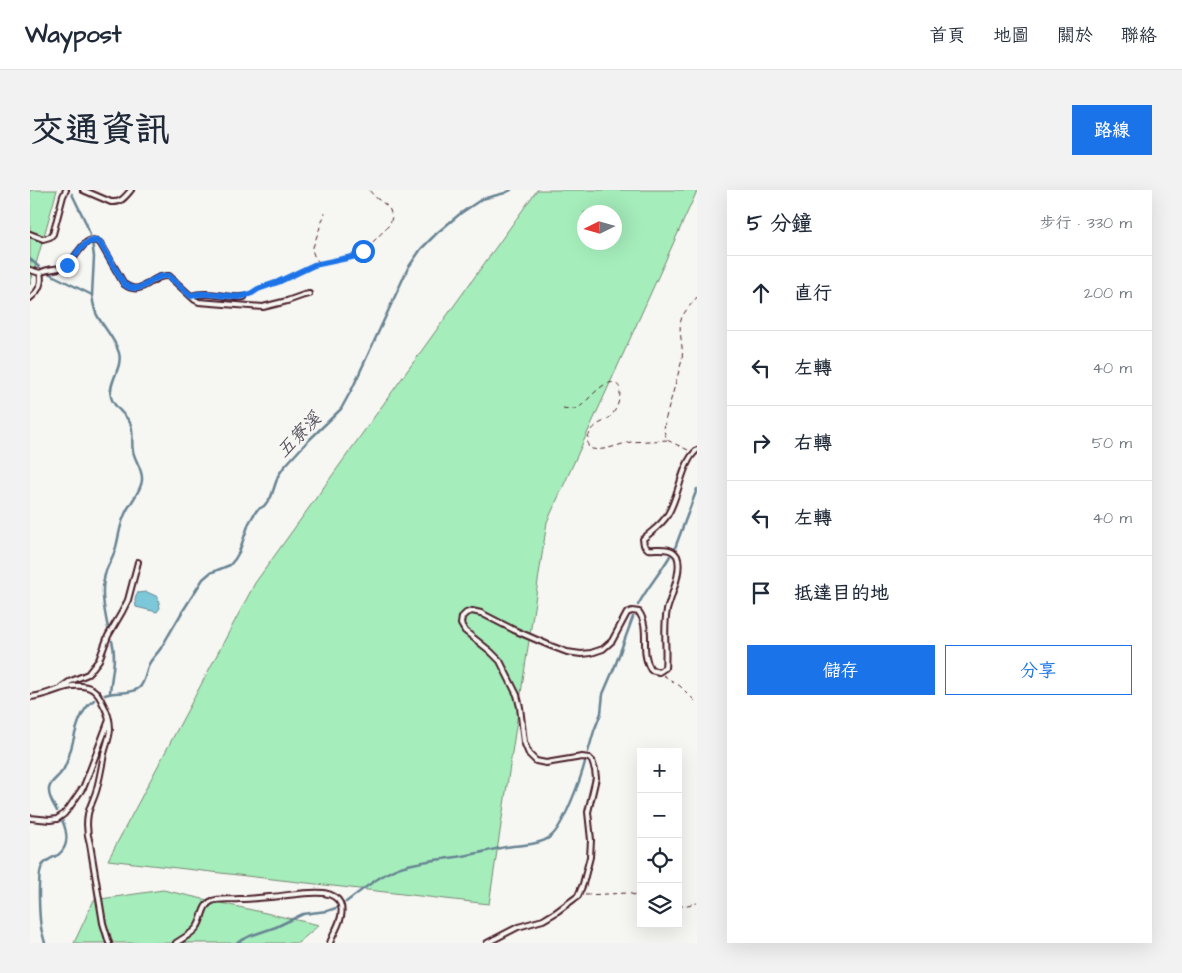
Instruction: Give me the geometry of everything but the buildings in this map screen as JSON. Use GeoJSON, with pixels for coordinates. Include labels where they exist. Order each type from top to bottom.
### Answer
{"type":"FeatureCollection","features":[{"type":"Feature","properties":{"kind":"lane"},"geometry":{"type":"LineString","coordinates":[[30,234],[43,239],[53,234],[66,190]]}},
{"type":"Feature","properties":{"kind":"lane"},"geometry":{"type":"LineString","coordinates":[[83,190],[115,202],[123,200],[131,190]]}},
{"type":"Feature","properties":{"kind":"lane"},"geometry":{"type":"LineString","coordinates":[[40,274],[46,270],[67,265],[84,244],[93,240],[101,244],[124,284],[129,288],[145,286],[157,278],[166,275],[199,302],[263,307],[309,294]]}},
{"type":"Feature","properties":{"kind":"lane"},"geometry":{"type":"LineString","coordinates":[[30,270],[40,274]]}},
{"type":"Feature","properties":{"kind":"lane"},"geometry":{"type":"LineString","coordinates":[[30,298],[39,289],[40,274]]}},
{"type":"Feature","properties":{"kind":"lane"},"geometry":{"type":"LineString","coordinates":[[191,296],[198,294],[244,296]]}},
{"type":"Feature","properties":{"kind":"lane"},"geometry":{"type":"LineString","coordinates":[[487,943],[518,927],[543,920],[578,896],[584,884],[590,857],[591,840],[588,812],[596,778],[592,761],[589,758],[582,757],[546,763],[536,761],[529,754],[524,742],[517,695],[500,662],[490,651],[465,631],[461,624],[462,617],[472,611],[481,613],[551,646],[567,652],[580,654],[591,653],[603,648],[612,641],[627,613],[632,610],[639,612],[643,618],[647,664],[651,670],[659,672],[665,668],[664,632],[667,611],[677,578],[677,557],[672,551],[648,549],[644,545],[644,539],[668,516],[676,499],[686,465],[696,451]]}},
{"type":"Feature","properties":{"kind":"lane"},"geometry":{"type":"LineString","coordinates":[[61,688],[69,682],[88,674],[99,660],[111,631],[128,600],[138,562]]}},
{"type":"Feature","properties":{"kind":"lane"},"geometry":{"type":"LineString","coordinates":[[30,697],[45,695],[70,686],[92,688],[101,700],[109,720],[109,737],[97,790],[88,814],[87,832],[103,923],[110,943]]}},
{"type":"Feature","properties":{"kind":"lane"},"geometry":{"type":"LineString","coordinates":[[30,818],[57,819],[69,808],[84,786],[109,720]]}},
{"type":"Feature","properties":{"kind":"lane"},"geometry":{"type":"LineString","coordinates":[[176,943],[197,928],[207,904],[212,901],[325,893],[335,897],[340,903],[342,913],[330,943]]}},
{"type":"Feature","properties":{"kind":"path"},"geometry":{"type":"LineString","coordinates":[[244,296],[314,265],[352,257],[376,239],[390,224],[392,217],[386,205],[369,190]]}},
{"type":"Feature","properties":{"kind":"path"},"geometry":{"type":"LineString","coordinates":[[321,264],[315,258],[312,250],[325,213]]}},
{"type":"Feature","properties":{"kind":"path"},"geometry":{"type":"LineString","coordinates":[[667,440],[664,431],[665,421],[682,360],[681,320],[697,297]]}},
{"type":"Feature","properties":{"kind":"path"},"geometry":{"type":"LineString","coordinates":[[563,408],[577,408],[592,394],[612,382],[620,387],[617,406],[612,415],[596,425],[592,430],[586,443],[589,448],[594,450],[632,442],[667,440],[696,451]]}},
{"type":"Feature","properties":{"kind":"path"},"geometry":{"type":"LineString","coordinates":[[659,672],[680,686],[697,703]]}},
{"type":"Feature","properties":{"kind":"path"},"geometry":{"type":"LineString","coordinates":[[578,896],[628,893],[637,896]]}},
{"type":"Feature","properties":{"kind":"path"},"geometry":{"type":"LineString","coordinates":[[682,906],[697,903]]}},
{"type":"Feature","properties":{"kind":"green space"},"geometry":{"type":"Polygon","coordinates":[[[30,190],[57,190],[30,285],[30,190]]]}},
{"type":"Feature","properties":{"kind":"green space"},"geometry":{"type":"Polygon","coordinates":[[[537,190],[697,190],[547,522],[489,904],[108,860],[255,583],[537,190]]]}},
{"type":"Feature","properties":{"kind":"green space"},"geometry":{"type":"Polygon","coordinates":[[[163,890],[319,925],[298,943],[74,943],[94,900],[163,890]]]}},
{"type":"Feature","properties":{"kind":"water"},"geometry":{"type":"Polygon","coordinates":[[[147,592],[158,597],[160,608],[157,612],[136,607],[137,593],[147,592]]]}},
{"type":"Feature","properties":{"kind":"waterway","name":"五寮溪"},"geometry":{"type":"LineString","coordinates":[[105,695],[131,691],[141,686],[150,662],[161,648],[203,579],[210,573],[230,565],[235,559],[249,523],[257,510],[264,506],[271,497],[278,476],[284,467],[341,409],[408,268],[421,249],[461,213],[482,199],[511,190]]}},
{"type":"Feature","properties":{"kind":"waterway"},"geometry":{"type":"LineString","coordinates":[[72,194],[90,235]]}},
{"type":"Feature","properties":{"kind":"waterway"},"geometry":{"type":"LineString","coordinates":[[92,241],[94,257],[92,295]]}},
{"type":"Feature","properties":{"kind":"waterway"},"geometry":{"type":"LineString","coordinates":[[30,259],[39,267]]}},
{"type":"Feature","properties":{"kind":"waterway"},"geometry":{"type":"LineString","coordinates":[[50,274],[92,295],[97,315],[117,348],[120,359],[112,386],[111,397],[131,425],[133,451],[142,476],[140,488],[123,518],[115,550],[104,578],[103,599],[108,628]]}},
{"type":"Feature","properties":{"kind":"waterway"},"geometry":{"type":"LineString","coordinates":[[675,548],[697,489]]}},
{"type":"Feature","properties":{"kind":"waterway"},"geometry":{"type":"LineString","coordinates":[[638,605],[670,556]]}},
{"type":"Feature","properties":{"kind":"waterway"},"geometry":{"type":"LineString","coordinates":[[588,752],[601,713],[603,694],[633,617]]}},
{"type":"Feature","properties":{"kind":"waterway"},"geometry":{"type":"LineString","coordinates":[[110,693],[114,660],[112,641]]}},
{"type":"Feature","properties":{"kind":"waterway","name":"五寮溪"},"geometry":{"type":"LineString","coordinates":[[57,811],[49,795],[49,789],[52,782],[64,768],[83,713],[94,700]]}},
{"type":"Feature","properties":{"kind":"waterway"},"geometry":{"type":"LineString","coordinates":[[346,902],[382,876],[397,868],[420,862],[546,840],[555,832],[566,814],[585,762]]}},
{"type":"Feature","properties":{"kind":"waterway","name":"五寮溪"},"geometry":{"type":"LineString","coordinates":[[45,943],[39,909],[40,871],[45,862],[62,851],[66,843],[66,834],[62,820]]}},
{"type":"Feature","properties":{"kind":"waterway"},"geometry":{"type":"LineString","coordinates":[[236,943],[303,914],[336,908]]}},
{"type":"Feature","properties":{"kind":"route"},"geometry":{"type":"LineString","coordinates":[[67,265],[84,244],[93,240],[101,244],[124,284],[129,288],[134,289],[145,286],[157,278],[166,275],[191,296],[219,294],[238,297],[252,293],[314,265],[352,257],[363,251]]}}]}
